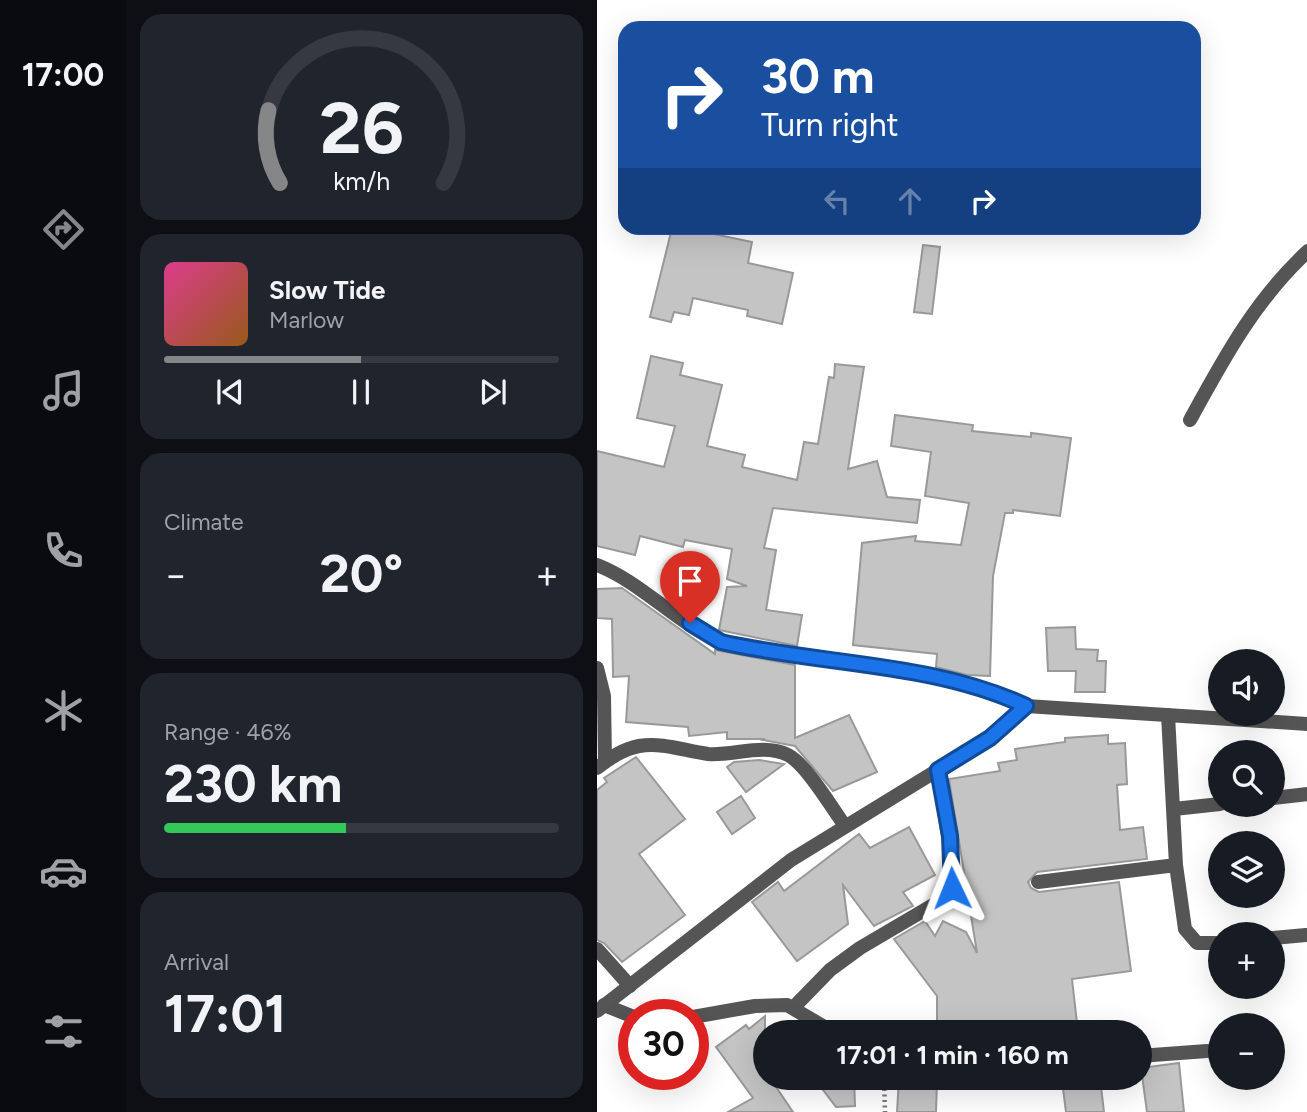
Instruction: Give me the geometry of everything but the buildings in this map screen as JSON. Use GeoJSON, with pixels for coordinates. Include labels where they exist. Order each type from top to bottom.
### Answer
{"type":"FeatureCollection","features":[{"type":"Feature","properties":{"kind":"street"},"geometry":{"type":"LineString","coordinates":[[1190,420],[1237,332],[1278,279],[1307,251]]}},
{"type":"Feature","properties":{"kind":"street"},"geometry":{"type":"LineString","coordinates":[[597,565],[638,585],[708,636],[721,642],[952,681],[988,689],[1026,706],[1307,724]]}},
{"type":"Feature","properties":{"kind":"street"},"geometry":{"type":"LineString","coordinates":[[597,668],[604,696],[601,764]]}},
{"type":"Feature","properties":{"kind":"street"},"geometry":{"type":"LineString","coordinates":[[601,1008],[791,860],[990,738],[1026,706]]}},
{"type":"Feature","properties":{"kind":"street"},"geometry":{"type":"LineString","coordinates":[[1168,715],[1176,865],[1185,929],[1197,943],[1208,943]]}},
{"type":"Feature","properties":{"kind":"street"},"geometry":{"type":"LineString","coordinates":[[601,764],[624,750],[660,745],[709,754],[752,750],[784,753],[799,765],[844,826]]}},
{"type":"Feature","properties":{"kind":"street"},"geometry":{"type":"LineString","coordinates":[[794,1007],[830,970],[860,948],[950,895],[952,863],[938,770]]}},
{"type":"Feature","properties":{"kind":"street"},"geometry":{"type":"LineString","coordinates":[[1285,797],[1307,794]]}},
{"type":"Feature","properties":{"kind":"street"},"geometry":{"type":"LineString","coordinates":[[1174,809],[1208,805]]}},
{"type":"Feature","properties":{"kind":"street"},"geometry":{"type":"LineString","coordinates":[[1038,883],[1176,865]]}},
{"type":"Feature","properties":{"kind":"street"},"geometry":{"type":"LineString","coordinates":[[1285,937],[1306,935]]}},
{"type":"Feature","properties":{"kind":"street"},"geometry":{"type":"LineString","coordinates":[[597,949],[630,986]]}},
{"type":"Feature","properties":{"kind":"street"},"geometry":{"type":"LineString","coordinates":[[709,1014],[768,1005],[794,1007],[814,1020]]}},
{"type":"Feature","properties":{"kind":"street"},"geometry":{"type":"LineString","coordinates":[[601,1008],[618,1013]]}},
{"type":"Feature","properties":{"kind":"street"},"geometry":{"type":"LineString","coordinates":[[1152,1055],[1207,1051]]}},
{"type":"Feature","properties":{"kind":"path"},"geometry":{"type":"LineString","coordinates":[[884,1090],[885,1112]]}},
{"type":"Feature","properties":{"kind":"route"},"geometry":{"type":"LineString","coordinates":[[690,623],[721,642],[785,655],[941,678],[988,689],[1026,706],[990,738],[938,770],[950,836],[952,888]]}}]}
